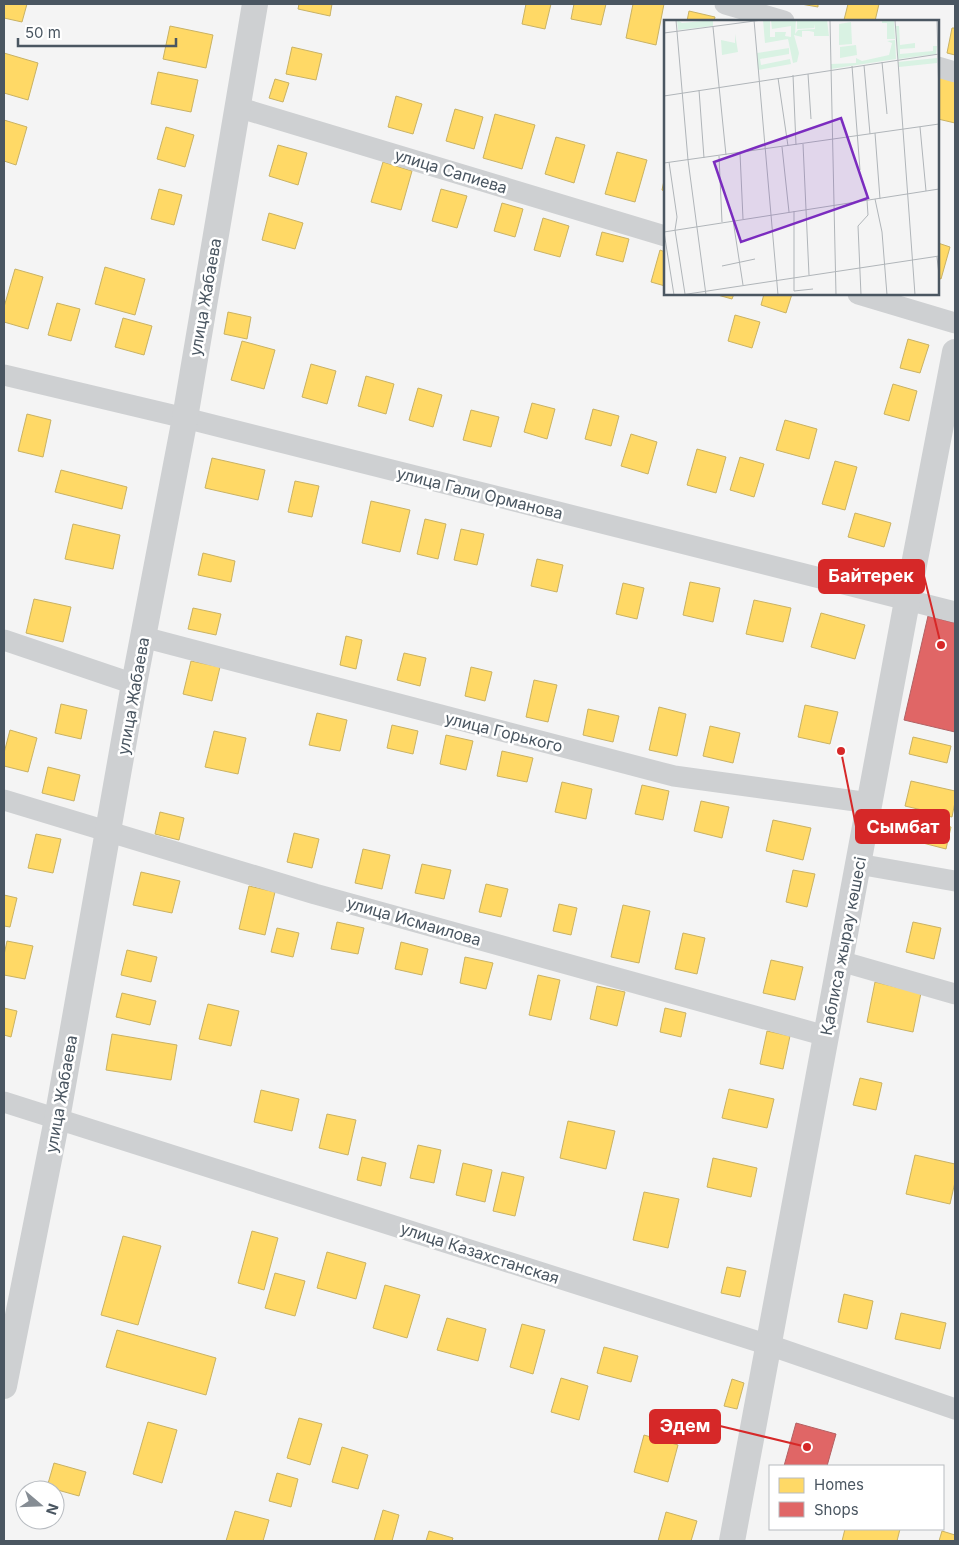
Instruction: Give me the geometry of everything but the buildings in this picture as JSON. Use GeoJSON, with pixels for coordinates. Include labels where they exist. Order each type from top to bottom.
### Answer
{"type":"FeatureCollection","features":[{"type":"Feature","properties":{"kind":"street","name":"улица Жабаева"},"geometry":{"type":"LineString","coordinates":[[4,1386],[57,1119],[134,684],[185,418],[255,4]]}},
{"type":"Feature","properties":{"kind":"street"},"geometry":{"type":"LineString","coordinates":[[725,4],[781,20]]}},
{"type":"Feature","properties":{"kind":"street"},"geometry":{"type":"LineString","coordinates":[[939,67],[955,72]]}},
{"type":"Feature","properties":{"kind":"street","name":"улица Сапиева"},"geometry":{"type":"LineString","coordinates":[[238,107],[664,236]]}},
{"type":"Feature","properties":{"kind":"street"},"geometry":{"type":"LineString","coordinates":[[861,295],[955,323]]}},
{"type":"Feature","properties":{"kind":"street","name":"Қаблиса жырау көшесі"},"geometry":{"type":"LineString","coordinates":[[732,1541],[955,352]]}},
{"type":"Feature","properties":{"kind":"street","name":"улица Гали Орманова"},"geometry":{"type":"LineString","coordinates":[[4,375],[185,418],[955,612]]}},
{"type":"Feature","properties":{"kind":"street","name":"улица Горького"},"geometry":{"type":"LineString","coordinates":[[143,637],[674,776],[870,803]]}},
{"type":"Feature","properties":{"kind":"street"},"geometry":{"type":"LineString","coordinates":[[4,640],[134,684]]}},
{"type":"Feature","properties":{"kind":"street","name":"улица Исмаилова"},"geometry":{"type":"LineString","coordinates":[[4,800],[315,894],[826,1036]]}},
{"type":"Feature","properties":{"kind":"street"},"geometry":{"type":"LineString","coordinates":[[858,864],[955,881]]}},
{"type":"Feature","properties":{"kind":"street"},"geometry":{"type":"LineString","coordinates":[[840,961],[955,994]]}},
{"type":"Feature","properties":{"kind":"street","name":"улица Казахстанская"},"geometry":{"type":"LineString","coordinates":[[4,1102],[769,1345],[955,1409]]}},
{"type":"Feature","properties":{"kind":"place","name":"Байтерек"},"geometry":{"type":"Point","coordinates":[941,645]}},
{"type":"Feature","properties":{"kind":"place","name":"Сымбат"},"geometry":{"type":"Point","coordinates":[841,751]}},
{"type":"Feature","properties":{"kind":"place","name":"Эдем"},"geometry":{"type":"Point","coordinates":[807,1447]}}]}
